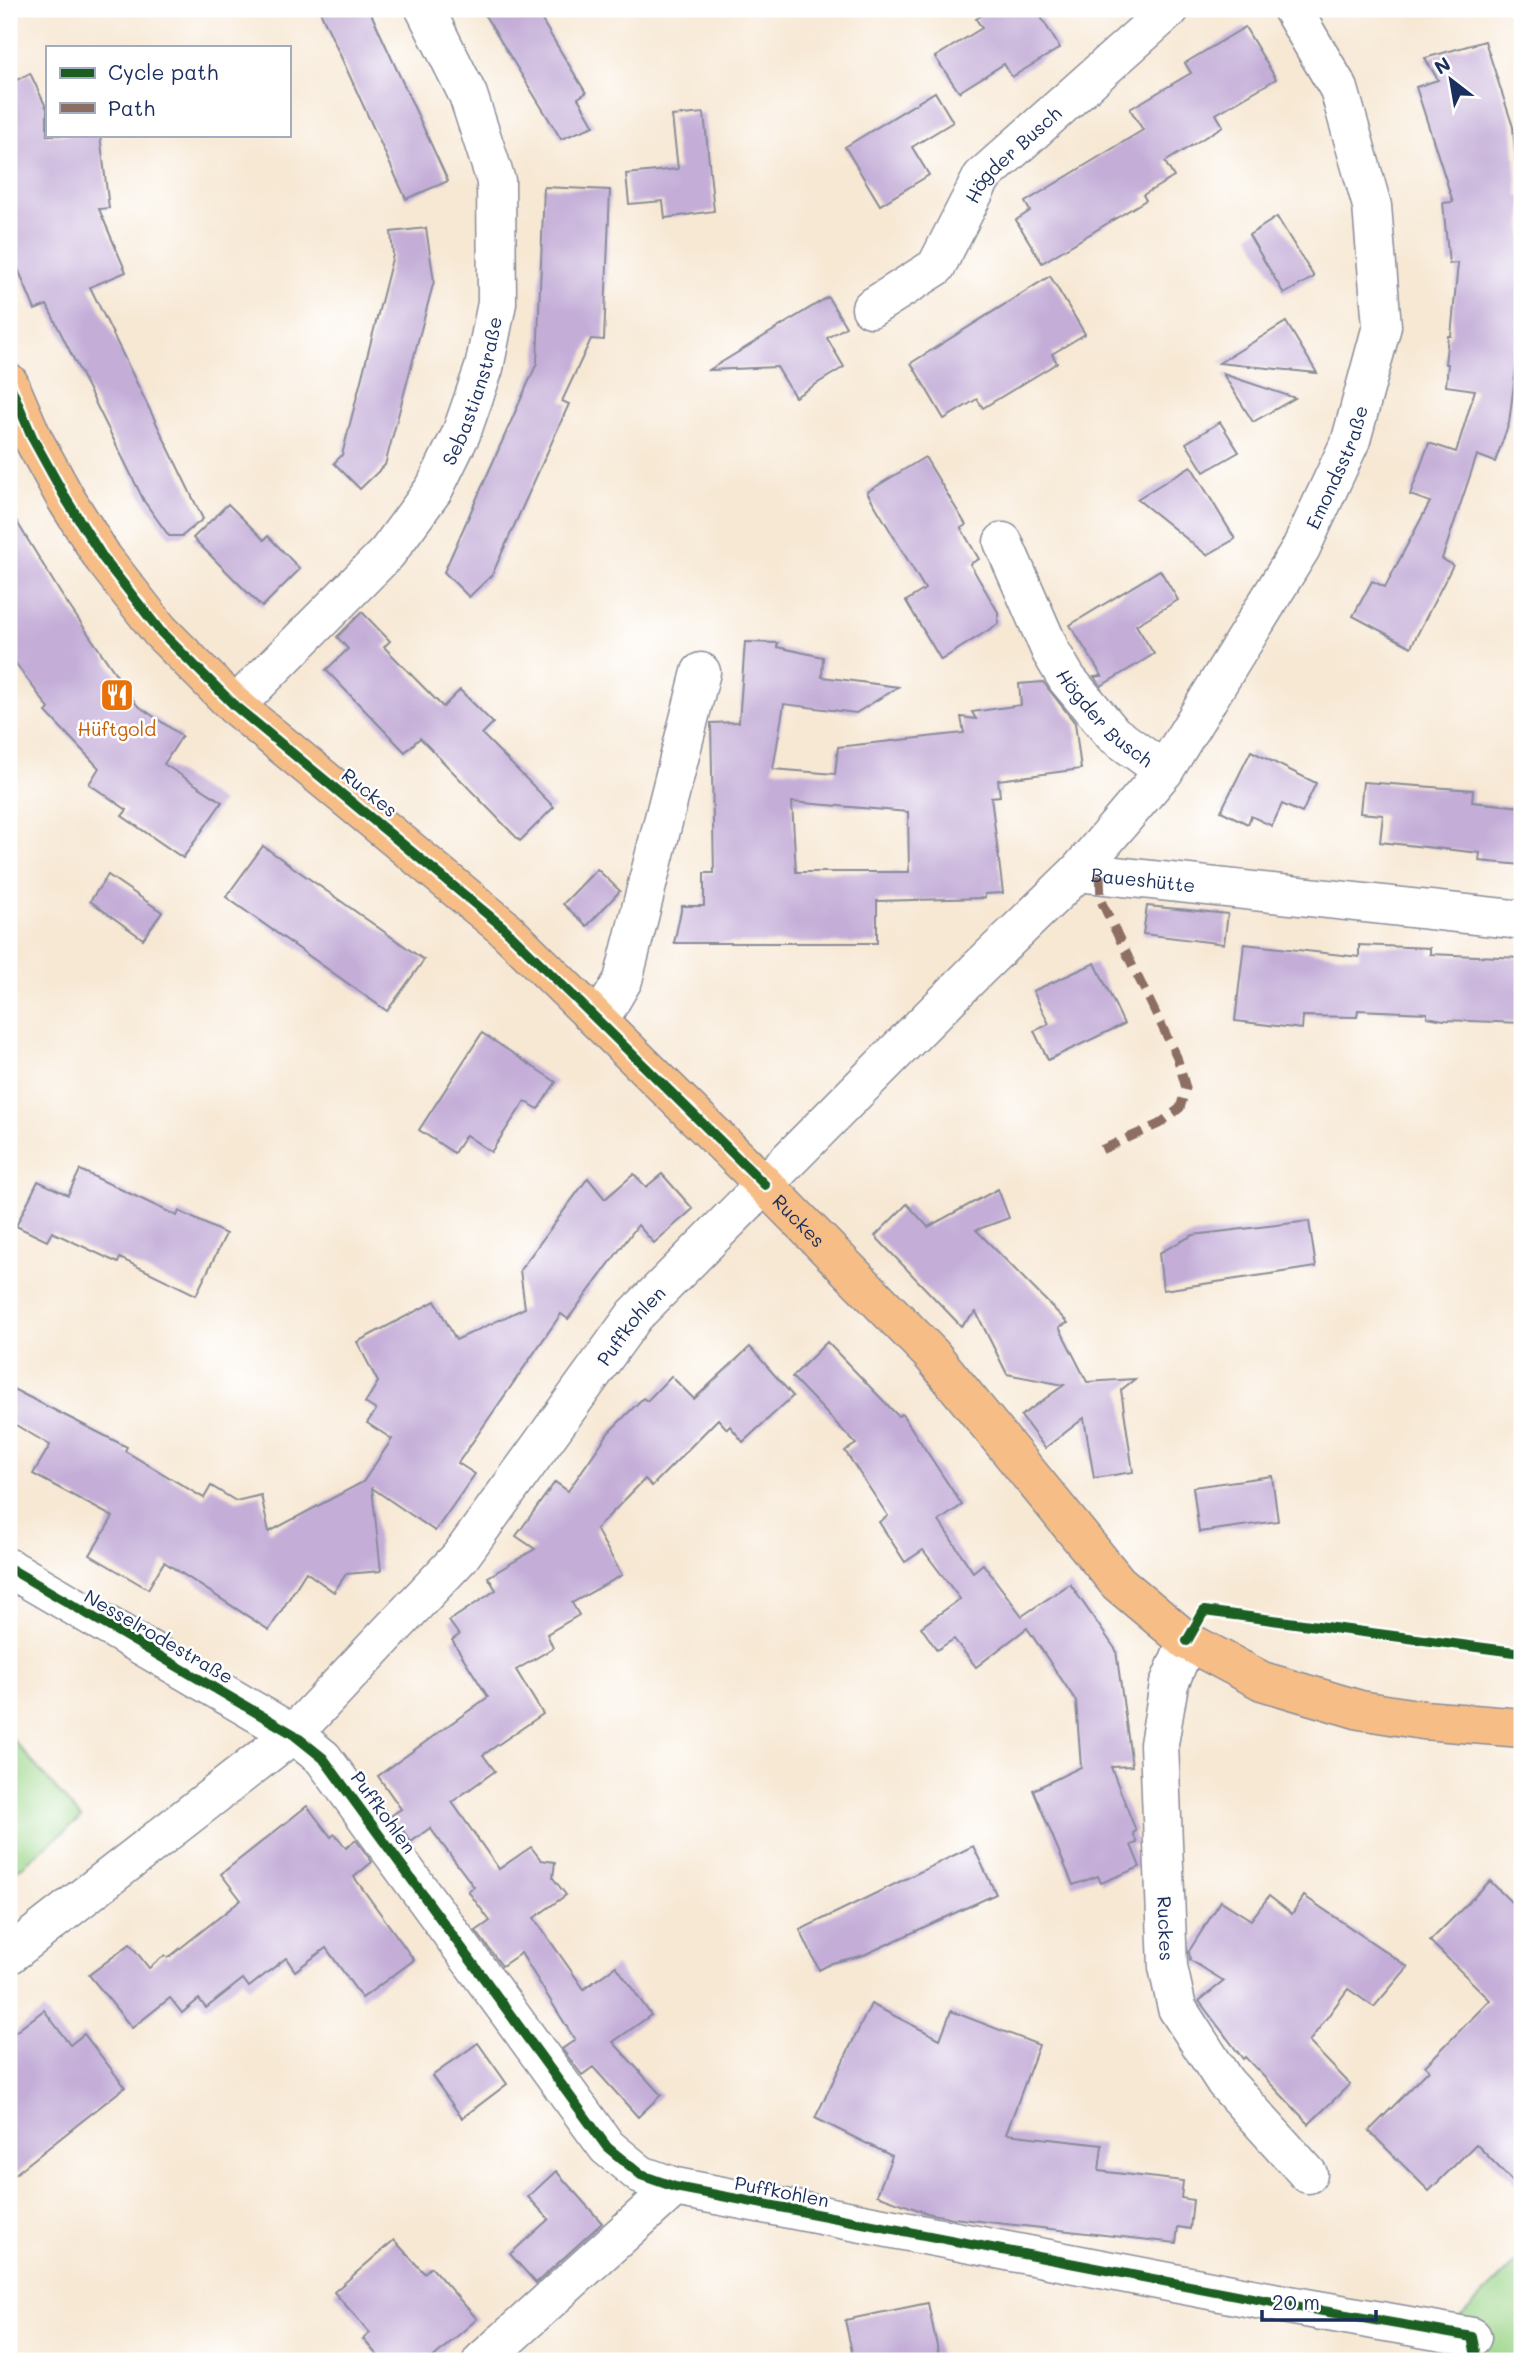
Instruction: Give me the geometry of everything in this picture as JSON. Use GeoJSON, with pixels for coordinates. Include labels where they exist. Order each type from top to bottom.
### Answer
{"type":"FeatureCollection","features":[{"type":"Feature","properties":{"kind":"main road","name":"Ruckes"},"geometry":{"type":"LineString","coordinates":[[9,383],[46,463],[103,558],[160,631],[235,706],[503,927],[765,1185],[931,1354],[1118,1583],[1187,1642],[1262,1681],[1360,1710],[1423,1720],[1522,1728]]}},
{"type":"Feature","properties":{"kind":"street","name":"Sebastianstraße"},"geometry":{"type":"LineString","coordinates":[[235,706],[395,543],[434,489],[461,434],[484,368],[497,303],[496,181],[468,95],[425,9]]}},
{"type":"Feature","properties":{"kind":"street","name":"Högder Busch"},"geometry":{"type":"LineString","coordinates":[[871,308],[936,267],[982,177],[1170,9]]}},
{"type":"Feature","properties":{"kind":"street","name":"Emondsstraße"},"geometry":{"type":"LineString","coordinates":[[1078,872],[1164,771],[1301,548],[1351,440],[1382,327],[1372,206],[1339,89],[1292,9]]}},
{"type":"Feature","properties":{"kind":"street","name":"Högder Busch"},"geometry":{"type":"LineString","coordinates":[[1003,542],[1051,652],[1067,679],[1113,734],[1164,771]]}},
{"type":"Feature","properties":{"kind":"street"},"geometry":{"type":"LineString","coordinates":[[599,1021],[623,980],[701,673]]}},
{"type":"Feature","properties":{"kind":"street","name":"Baueshütte"},"geometry":{"type":"LineString","coordinates":[[765,1185],[978,969],[1078,872],[1522,920]]}},
{"type":"Feature","properties":{"kind":"street","name":"Puffkohlen"},"geometry":{"type":"LineString","coordinates":[[9,1955],[293,1734],[460,1557],[635,1315],[765,1185]]}},
{"type":"Feature","properties":{"kind":"street","name":"Nesselrodestraße"},"geometry":{"type":"LineString","coordinates":[[9,1568],[293,1734]]}},
{"type":"Feature","properties":{"kind":"street","name":"Ruckes"},"geometry":{"type":"LineString","coordinates":[[1187,1642],[1168,1684],[1159,1744],[1167,1967],[1177,2008],[1225,2082],[1308,2174]]}},
{"type":"Feature","properties":{"kind":"street","name":"Puffkohlen"},"geometry":{"type":"LineString","coordinates":[[293,1734],[323,1758],[607,2147],[641,2175],[675,2187],[1283,2304],[1472,2337]]}},
{"type":"Feature","properties":{"kind":"street"},"geometry":{"type":"LineString","coordinates":[[482,2361],[675,2187]]}},
{"type":"Feature","properties":{"kind":"green space"},"geometry":{"type":"Polygon","coordinates":[[[9,1735],[81,1818],[9,1877],[9,1735]]]}},
{"type":"Feature","properties":{"kind":"green space"},"geometry":{"type":"Polygon","coordinates":[[[1522,2256],[1522,2361],[1477,2361],[1472,2337],[1457,2321],[1522,2256]]]}},
{"type":"Feature","properties":{"kind":"building"},"geometry":{"type":"Polygon","coordinates":[[[319,9],[369,9],[448,181],[406,199],[319,9]]]}},
{"type":"Feature","properties":{"kind":"building"},"geometry":{"type":"Polygon","coordinates":[[[481,9],[535,9],[586,93],[578,98],[594,126],[561,139],[481,9]]]}},
{"type":"Feature","properties":{"kind":"building"},"geometry":{"type":"Polygon","coordinates":[[[993,9],[1036,9],[1060,48],[1012,77],[1004,64],[959,92],[935,57],[982,28],[976,19],[993,9]]]}},
{"type":"Feature","properties":{"kind":"building"},"geometry":{"type":"Polygon","coordinates":[[[1245,27],[1276,79],[1216,114],[1223,126],[1165,162],[1174,177],[1143,195],[1146,200],[1042,263],[1016,220],[1030,211],[1025,202],[1143,130],[1130,109],[1191,73],[1185,63],[1245,27]]]}},
{"type":"Feature","properties":{"kind":"building"},"geometry":{"type":"Polygon","coordinates":[[[1485,41],[1513,127],[1518,196],[1522,196],[1522,321],[1509,423],[1495,462],[1477,455],[1442,559],[1453,565],[1411,647],[1353,616],[1372,581],[1385,587],[1430,502],[1410,495],[1429,443],[1456,452],[1475,390],[1446,386],[1448,364],[1445,364],[1448,336],[1451,336],[1458,263],[1449,264],[1443,203],[1453,202],[1416,87],[1438,80],[1425,58],[1485,41]]]}},
{"type":"Feature","properties":{"kind":"building"},"geometry":{"type":"Polygon","coordinates":[[[30,73],[46,107],[46,136],[100,136],[109,208],[99,209],[126,272],[90,287],[203,519],[182,536],[169,536],[144,501],[47,305],[35,310],[9,247],[9,84],[30,73]]]}},
{"type":"Feature","properties":{"kind":"building"},"geometry":{"type":"Polygon","coordinates":[[[935,92],[953,122],[912,147],[929,175],[880,205],[845,147],[935,92]]]}},
{"type":"Feature","properties":{"kind":"building"},"geometry":{"type":"Polygon","coordinates":[[[704,113],[714,211],[665,218],[663,201],[629,204],[626,174],[678,169],[672,116],[704,113]]]}},
{"type":"Feature","properties":{"kind":"building"},"geometry":{"type":"Polygon","coordinates":[[[544,187],[610,190],[604,340],[591,339],[562,401],[569,404],[492,575],[469,597],[444,572],[537,363],[544,187]]]}},
{"type":"Feature","properties":{"kind":"building"},"geometry":{"type":"Polygon","coordinates":[[[1277,217],[1314,277],[1284,294],[1249,235],[1277,217]]]}},
{"type":"Feature","properties":{"kind":"building"},"geometry":{"type":"Polygon","coordinates":[[[426,228],[434,281],[385,465],[360,489],[334,463],[342,455],[393,255],[391,232],[426,228]]]}},
{"type":"Feature","properties":{"kind":"building"},"geometry":{"type":"Polygon","coordinates":[[[1050,276],[1085,334],[1052,354],[1057,363],[983,408],[977,399],[944,419],[911,363],[1050,276]]]}},
{"type":"Feature","properties":{"kind":"building"},"geometry":{"type":"Polygon","coordinates":[[[828,297],[846,327],[827,338],[844,367],[795,397],[777,367],[709,370],[828,297]]]}},
{"type":"Feature","properties":{"kind":"building"},"geometry":{"type":"Polygon","coordinates":[[[1286,322],[1317,373],[1219,363],[1286,322]]]}},
{"type":"Feature","properties":{"kind":"building"},"geometry":{"type":"Polygon","coordinates":[[[1223,374],[1295,398],[1253,422],[1223,374]]]}},
{"type":"Feature","properties":{"kind":"building"},"geometry":{"type":"Polygon","coordinates":[[[1220,422],[1239,452],[1204,472],[1186,443],[1220,422]]]}},
{"type":"Feature","properties":{"kind":"building"},"geometry":{"type":"Polygon","coordinates":[[[925,457],[966,525],[961,528],[979,559],[970,564],[998,612],[998,624],[941,660],[906,601],[925,589],[867,492],[925,457]]]}},
{"type":"Feature","properties":{"kind":"building"},"geometry":{"type":"Polygon","coordinates":[[[1191,466],[1235,539],[1207,555],[1137,499],[1191,466]]]}},
{"type":"Feature","properties":{"kind":"building"},"geometry":{"type":"Polygon","coordinates":[[[228,504],[264,540],[268,536],[300,569],[262,607],[193,538],[228,504]]]}},
{"type":"Feature","properties":{"kind":"building"},"geometry":{"type":"Polygon","coordinates":[[[9,509],[61,594],[137,705],[182,736],[164,764],[222,802],[183,858],[122,816],[127,810],[89,784],[99,768],[46,712],[49,709],[9,654],[9,509]]]}},
{"type":"Feature","properties":{"kind":"building"},"geometry":{"type":"Polygon","coordinates":[[[1160,570],[1178,600],[1136,625],[1154,654],[1101,686],[1094,677],[1102,676],[1070,625],[1160,570]]]}},
{"type":"Feature","properties":{"kind":"building"},"geometry":{"type":"Polygon","coordinates":[[[362,612],[390,641],[384,647],[443,707],[460,690],[493,723],[482,734],[554,807],[520,841],[420,738],[405,752],[326,670],[348,649],[337,637],[362,612]]]}},
{"type":"Feature","properties":{"kind":"building"},"geometry":{"type":"Polygon","coordinates":[[[745,642],[778,643],[777,647],[823,657],[822,677],[898,687],[856,713],[784,704],[773,769],[835,774],[838,747],[964,733],[961,717],[976,719],[972,712],[1021,705],[1019,684],[1043,682],[1075,723],[1081,769],[998,780],[1000,796],[991,797],[1003,893],[985,894],[985,898],[877,901],[877,943],[674,943],[682,906],[704,906],[704,873],[714,873],[711,723],[739,722],[745,642]],[[792,802],[796,872],[909,872],[908,812],[792,802]]]}},
{"type":"Feature","properties":{"kind":"building"},"geometry":{"type":"Polygon","coordinates":[[[1251,751],[1316,783],[1302,813],[1282,804],[1272,826],[1251,816],[1248,824],[1221,811],[1251,751]]]}},
{"type":"Feature","properties":{"kind":"building"},"geometry":{"type":"Polygon","coordinates":[[[1363,782],[1473,790],[1472,802],[1522,807],[1522,865],[1479,861],[1480,853],[1380,842],[1383,815],[1360,813],[1363,782]]]}},
{"type":"Feature","properties":{"kind":"building"},"geometry":{"type":"Polygon","coordinates":[[[263,846],[424,960],[387,1011],[226,897],[263,846]]]}},
{"type":"Feature","properties":{"kind":"building"},"geometry":{"type":"Polygon","coordinates":[[[597,869],[620,891],[587,926],[563,904],[597,869]]]}},
{"type":"Feature","properties":{"kind":"building"},"geometry":{"type":"Polygon","coordinates":[[[108,875],[162,912],[143,939],[90,901],[108,875]]]}},
{"type":"Feature","properties":{"kind":"building"},"geometry":{"type":"Polygon","coordinates":[[[1147,906],[1228,914],[1224,944],[1143,934],[1147,906]]]}},
{"type":"Feature","properties":{"kind":"building"},"geometry":{"type":"Polygon","coordinates":[[[1244,944],[1359,957],[1359,945],[1430,948],[1430,954],[1522,958],[1522,1023],[1444,1020],[1427,1017],[1427,1013],[1358,1010],[1357,1017],[1303,1016],[1302,1029],[1235,1021],[1244,944]]]}},
{"type":"Feature","properties":{"kind":"building"},"geometry":{"type":"Polygon","coordinates":[[[1095,963],[1124,1024],[1048,1060],[1034,1031],[1049,1024],[1033,991],[1095,963]]]}},
{"type":"Feature","properties":{"kind":"building"},"geometry":{"type":"Polygon","coordinates":[[[482,1033],[556,1082],[538,1109],[525,1101],[491,1152],[466,1135],[454,1153],[419,1130],[482,1033]]]}},
{"type":"Feature","properties":{"kind":"building"},"geometry":{"type":"Polygon","coordinates":[[[80,1170],[177,1216],[179,1211],[226,1234],[196,1295],[120,1258],[118,1263],[52,1232],[47,1241],[16,1226],[38,1181],[68,1195],[80,1170]]]}},
{"type":"Feature","properties":{"kind":"building"},"geometry":{"type":"Polygon","coordinates":[[[634,1174],[646,1187],[662,1174],[693,1209],[654,1243],[638,1225],[568,1319],[561,1314],[458,1463],[475,1474],[435,1531],[372,1488],[381,1571],[346,1574],[334,1592],[306,1572],[269,1630],[164,1562],[148,1589],[90,1555],[113,1517],[33,1474],[50,1445],[9,1421],[9,1387],[127,1447],[125,1451],[204,1498],[211,1486],[236,1501],[261,1495],[269,1532],[363,1482],[392,1439],[367,1423],[376,1410],[365,1403],[378,1382],[357,1342],[435,1301],[456,1340],[525,1308],[520,1270],[588,1178],[605,1199],[634,1174]]]}},
{"type":"Feature","properties":{"kind":"building"},"geometry":{"type":"Polygon","coordinates":[[[998,1189],[1009,1218],[976,1230],[1068,1323],[1059,1327],[1087,1382],[1135,1379],[1121,1390],[1133,1472],[1094,1478],[1084,1418],[1045,1448],[1021,1416],[1064,1385],[1007,1374],[976,1312],[961,1326],[875,1236],[907,1204],[928,1227],[998,1189]]]}},
{"type":"Feature","properties":{"kind":"building"},"geometry":{"type":"Polygon","coordinates":[[[1309,1221],[1316,1267],[1163,1290],[1159,1253],[1193,1235],[1309,1221]]]}},
{"type":"Feature","properties":{"kind":"building"},"geometry":{"type":"Polygon","coordinates":[[[827,1342],[898,1416],[902,1414],[962,1505],[939,1521],[973,1572],[983,1564],[1022,1616],[1070,1584],[1116,1650],[1132,1766],[1111,1767],[1136,1831],[1133,1833],[1137,1843],[1131,1845],[1140,1867],[1101,1883],[1098,1876],[1073,1885],[1033,1790],[1081,1767],[1076,1701],[1027,1628],[976,1667],[954,1639],[937,1650],[921,1627],[960,1599],[923,1550],[905,1562],[879,1522],[888,1516],[845,1451],[856,1444],[792,1377],[827,1342]]]}},
{"type":"Feature","properties":{"kind":"building"},"geometry":{"type":"Polygon","coordinates":[[[750,1347],[793,1396],[743,1442],[730,1426],[727,1429],[718,1419],[652,1486],[645,1479],[596,1529],[622,1575],[572,1603],[579,1615],[547,1634],[553,1648],[516,1670],[543,1714],[483,1755],[495,1771],[452,1802],[499,1869],[531,1847],[541,1860],[555,1862],[553,1878],[566,1895],[534,1918],[584,1989],[616,1966],[651,2015],[613,2042],[661,2095],[638,2117],[593,2067],[582,2075],[562,2049],[575,2040],[521,1953],[502,1966],[476,1931],[490,1921],[468,1891],[474,1887],[430,1828],[411,1842],[392,1815],[401,1809],[378,1776],[488,1697],[452,1640],[459,1635],[449,1621],[496,1590],[488,1577],[535,1549],[516,1536],[555,1482],[568,1491],[609,1432],[643,1398],[647,1401],[671,1376],[694,1399],[750,1347]]]}},
{"type":"Feature","properties":{"kind":"building"},"geometry":{"type":"Polygon","coordinates":[[[1272,1476],[1278,1521],[1199,1532],[1193,1487],[1272,1476]]]}},
{"type":"Feature","properties":{"kind":"building"},"geometry":{"type":"Polygon","coordinates":[[[307,1806],[331,1837],[335,1834],[346,1848],[356,1840],[372,1862],[354,1877],[414,1960],[362,1998],[326,1948],[295,1971],[286,1958],[249,1987],[243,1979],[206,2008],[199,1999],[182,2013],[170,1998],[132,2028],[89,1975],[130,1944],[149,1968],[165,1955],[168,1958],[241,1900],[221,1874],[307,1806]]]}},
{"type":"Feature","properties":{"kind":"building"},"geometry":{"type":"Polygon","coordinates":[[[973,1846],[996,1894],[864,1955],[832,1963],[819,1970],[800,1930],[973,1846]]]}},
{"type":"Feature","properties":{"kind":"building"},"geometry":{"type":"Polygon","coordinates":[[[1490,1881],[1522,1913],[1522,2191],[1476,2144],[1429,2191],[1369,2131],[1429,2070],[1425,2066],[1490,2000],[1430,1941],[1490,1881]]]}},
{"type":"Feature","properties":{"kind":"building"},"geometry":{"type":"Polygon","coordinates":[[[1269,1896],[1292,1914],[1304,1896],[1408,1967],[1374,2007],[1348,1989],[1309,2042],[1350,2084],[1309,2124],[1245,2057],[1243,2059],[1199,2001],[1224,1981],[1190,1960],[1189,1951],[1221,1901],[1251,1920],[1269,1896]]]}},
{"type":"Feature","properties":{"kind":"building"},"geometry":{"type":"Polygon","coordinates":[[[871,2004],[940,2039],[951,2011],[1039,2045],[1006,2134],[1102,2145],[1099,2171],[1183,2181],[1181,2198],[1193,2200],[1190,2229],[1178,2227],[1176,2243],[953,2218],[927,2213],[877,2195],[892,2156],[815,2118],[871,2004]]]}},
{"type":"Feature","properties":{"kind":"building"},"geometry":{"type":"Polygon","coordinates":[[[44,2010],[70,2045],[84,2034],[125,2087],[9,2179],[9,2037],[44,2010]]]}},
{"type":"Feature","properties":{"kind":"building"},"geometry":{"type":"Polygon","coordinates":[[[478,2043],[507,2084],[462,2118],[432,2076],[478,2043]]]}},
{"type":"Feature","properties":{"kind":"building"},"geometry":{"type":"Polygon","coordinates":[[[556,2171],[602,2223],[536,2283],[510,2254],[549,2219],[528,2197],[556,2171]]]}},
{"type":"Feature","properties":{"kind":"building"},"geometry":{"type":"Polygon","coordinates":[[[394,2240],[424,2273],[431,2267],[477,2319],[429,2361],[382,2361],[363,2339],[370,2333],[334,2292],[394,2240]]]}},
{"type":"Feature","properties":{"kind":"building"},"geometry":{"type":"Polygon","coordinates":[[[928,2303],[940,2361],[854,2361],[845,2320],[928,2303]]]}},
{"type":"Feature","properties":{"kind":"marked path"},"geometry":{"type":"LineString","coordinates":[[1100,875],[1101,901],[1177,1057],[1186,1088],[1180,1108],[1159,1124],[1101,1150]]}},
{"type":"Feature","properties":{"kind":"cycle path"},"geometry":{"type":"LineString","coordinates":[[9,383],[33,439],[66,499],[103,558],[160,631],[235,706],[503,927],[765,1185]]}},
{"type":"Feature","properties":{"kind":"cycle path"},"geometry":{"type":"LineString","coordinates":[[9,1568],[293,1734],[323,1758],[607,2147],[641,2175],[675,2187],[1283,2304],[1472,2337],[1477,2361]]}},
{"type":"Feature","properties":{"kind":"cycle path"},"geometry":{"type":"LineString","coordinates":[[1187,1641],[1204,1611],[1522,1653]]}},
{"type":"Feature","properties":{"kind":"place","name":"Hüftgold"},"geometry":{"type":"Point","coordinates":[117,695]}}]}
